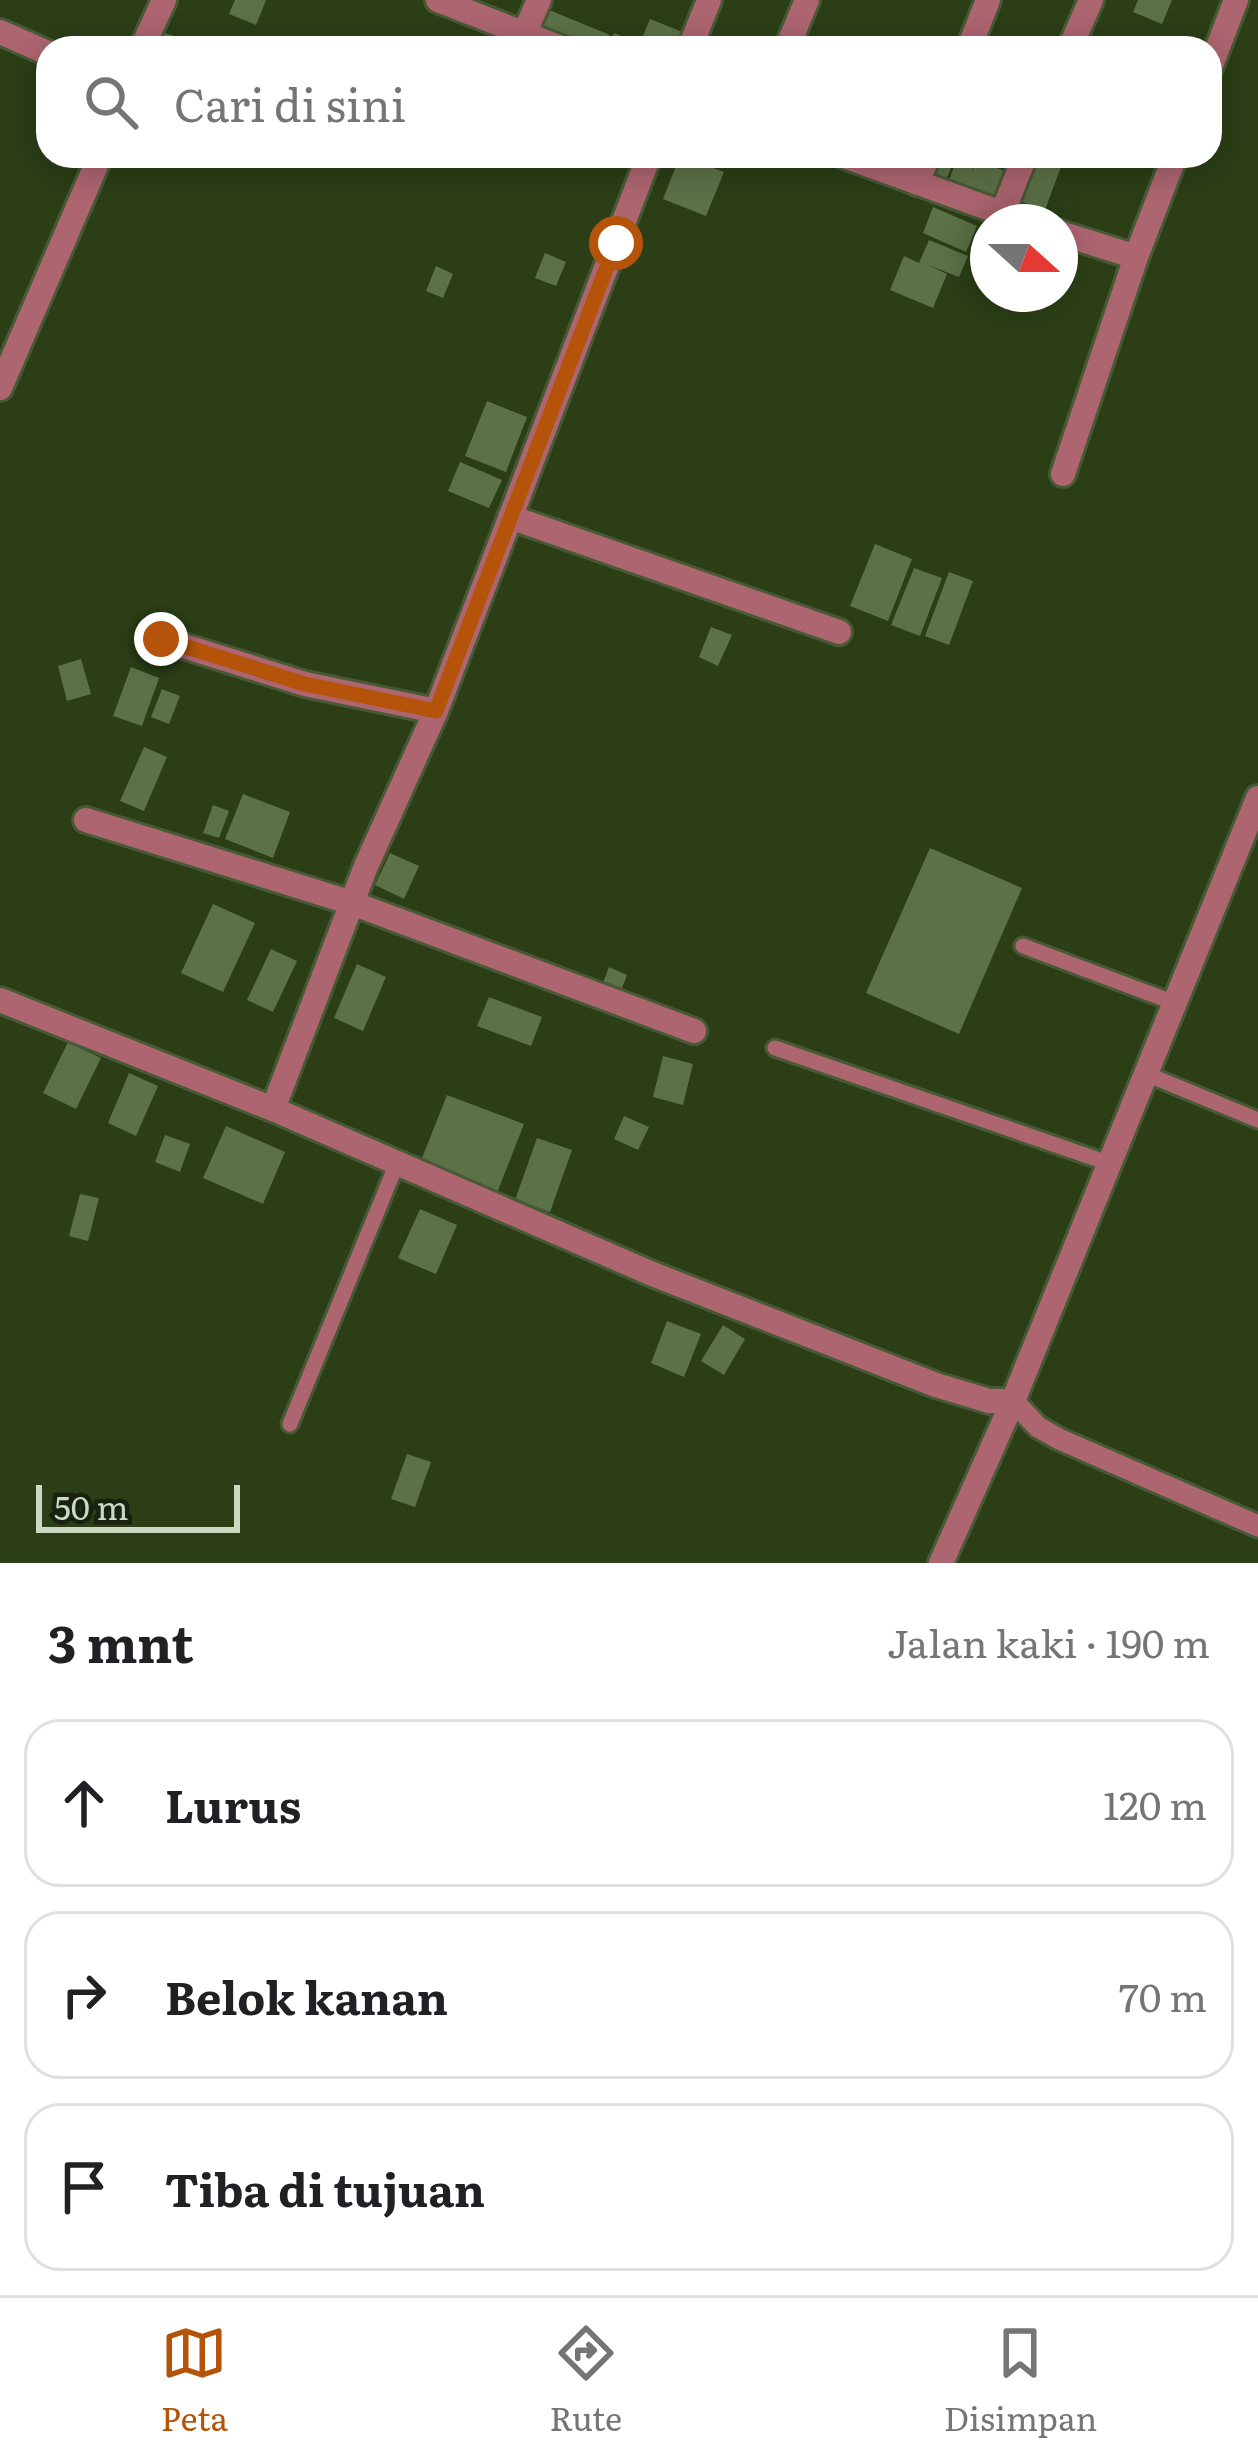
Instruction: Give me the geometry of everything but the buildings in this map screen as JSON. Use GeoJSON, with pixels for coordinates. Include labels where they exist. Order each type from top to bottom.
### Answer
{"type":"FeatureCollection","features":[{"type":"Feature","properties":{"kind":"street"},"geometry":{"type":"LineString","coordinates":[[148,36],[164,0]]}},
{"type":"Feature","properties":{"kind":"street"},"geometry":{"type":"LineString","coordinates":[[438,0],[534,36]]}},
{"type":"Feature","properties":{"kind":"street"},"geometry":{"type":"LineString","coordinates":[[525,32],[539,0]]}},
{"type":"Feature","properties":{"kind":"street"},"geometry":{"type":"LineString","coordinates":[[695,36],[709,0]]}},
{"type":"Feature","properties":{"kind":"street"},"geometry":{"type":"LineString","coordinates":[[792,36],[807,0]]}},
{"type":"Feature","properties":{"kind":"street"},"geometry":{"type":"LineString","coordinates":[[974,36],[988,0]]}},
{"type":"Feature","properties":{"kind":"street"},"geometry":{"type":"LineString","coordinates":[[1075,36],[1091,0]]}},
{"type":"Feature","properties":{"kind":"street"},"geometry":{"type":"LineString","coordinates":[[1222,38],[1237,0]]}},
{"type":"Feature","properties":{"kind":"street"},"geometry":{"type":"LineString","coordinates":[[0,32],[36,48]]}},
{"type":"Feature","properties":{"kind":"street"},"geometry":{"type":"LineString","coordinates":[[0,388],[95,168]]}},
{"type":"Feature","properties":{"kind":"street"},"geometry":{"type":"LineString","coordinates":[[273,1108],[352,903],[436,711],[644,168]]}},
{"type":"Feature","properties":{"kind":"street"},"geometry":{"type":"LineString","coordinates":[[876,168],[975,204]]}},
{"type":"Feature","properties":{"kind":"street"},"geometry":{"type":"LineString","coordinates":[[917,183],[923,168]]}},
{"type":"Feature","properties":{"kind":"street"},"geometry":{"type":"LineString","coordinates":[[1016,204],[1023,168]]}},
{"type":"Feature","properties":{"kind":"street"},"geometry":{"type":"LineString","coordinates":[[1064,474],[1170,168]]}},
{"type":"Feature","properties":{"kind":"street"},"geometry":{"type":"LineString","coordinates":[[1078,239],[1136,257]]}},
{"type":"Feature","properties":{"kind":"street"},"geometry":{"type":"LineString","coordinates":[[510,517],[839,632]]}},
{"type":"Feature","properties":{"kind":"street"},"geometry":{"type":"LineString","coordinates":[[161,639],[305,684],[436,711]]}},
{"type":"Feature","properties":{"kind":"street"},"geometry":{"type":"LineString","coordinates":[[941,1563],[1013,1401],[1258,798]]}},
{"type":"Feature","properties":{"kind":"street"},"geometry":{"type":"LineString","coordinates":[[86,820],[352,903],[694,1031]]}},
{"type":"Feature","properties":{"kind":"street"},"geometry":{"type":"LineString","coordinates":[[0,1000],[273,1108],[650,1273],[936,1385],[989,1401],[1013,1401],[1038,1427],[1059,1439],[1258,1526]]}},
{"type":"Feature","properties":{"kind":"lane"},"geometry":{"type":"LineString","coordinates":[[1023,946],[1175,1003]]}},
{"type":"Feature","properties":{"kind":"lane"},"geometry":{"type":"LineString","coordinates":[[775,1048],[1108,1163]]}},
{"type":"Feature","properties":{"kind":"lane"},"geometry":{"type":"LineString","coordinates":[[1144,1072],[1258,1120]]}},
{"type":"Feature","properties":{"kind":"lane"},"geometry":{"type":"LineString","coordinates":[[290,1424],[398,1163]]}},
{"type":"Feature","properties":{"kind":"route"},"geometry":{"type":"LineString","coordinates":[[161,639],[305,684],[436,711],[616,243]]}}]}
